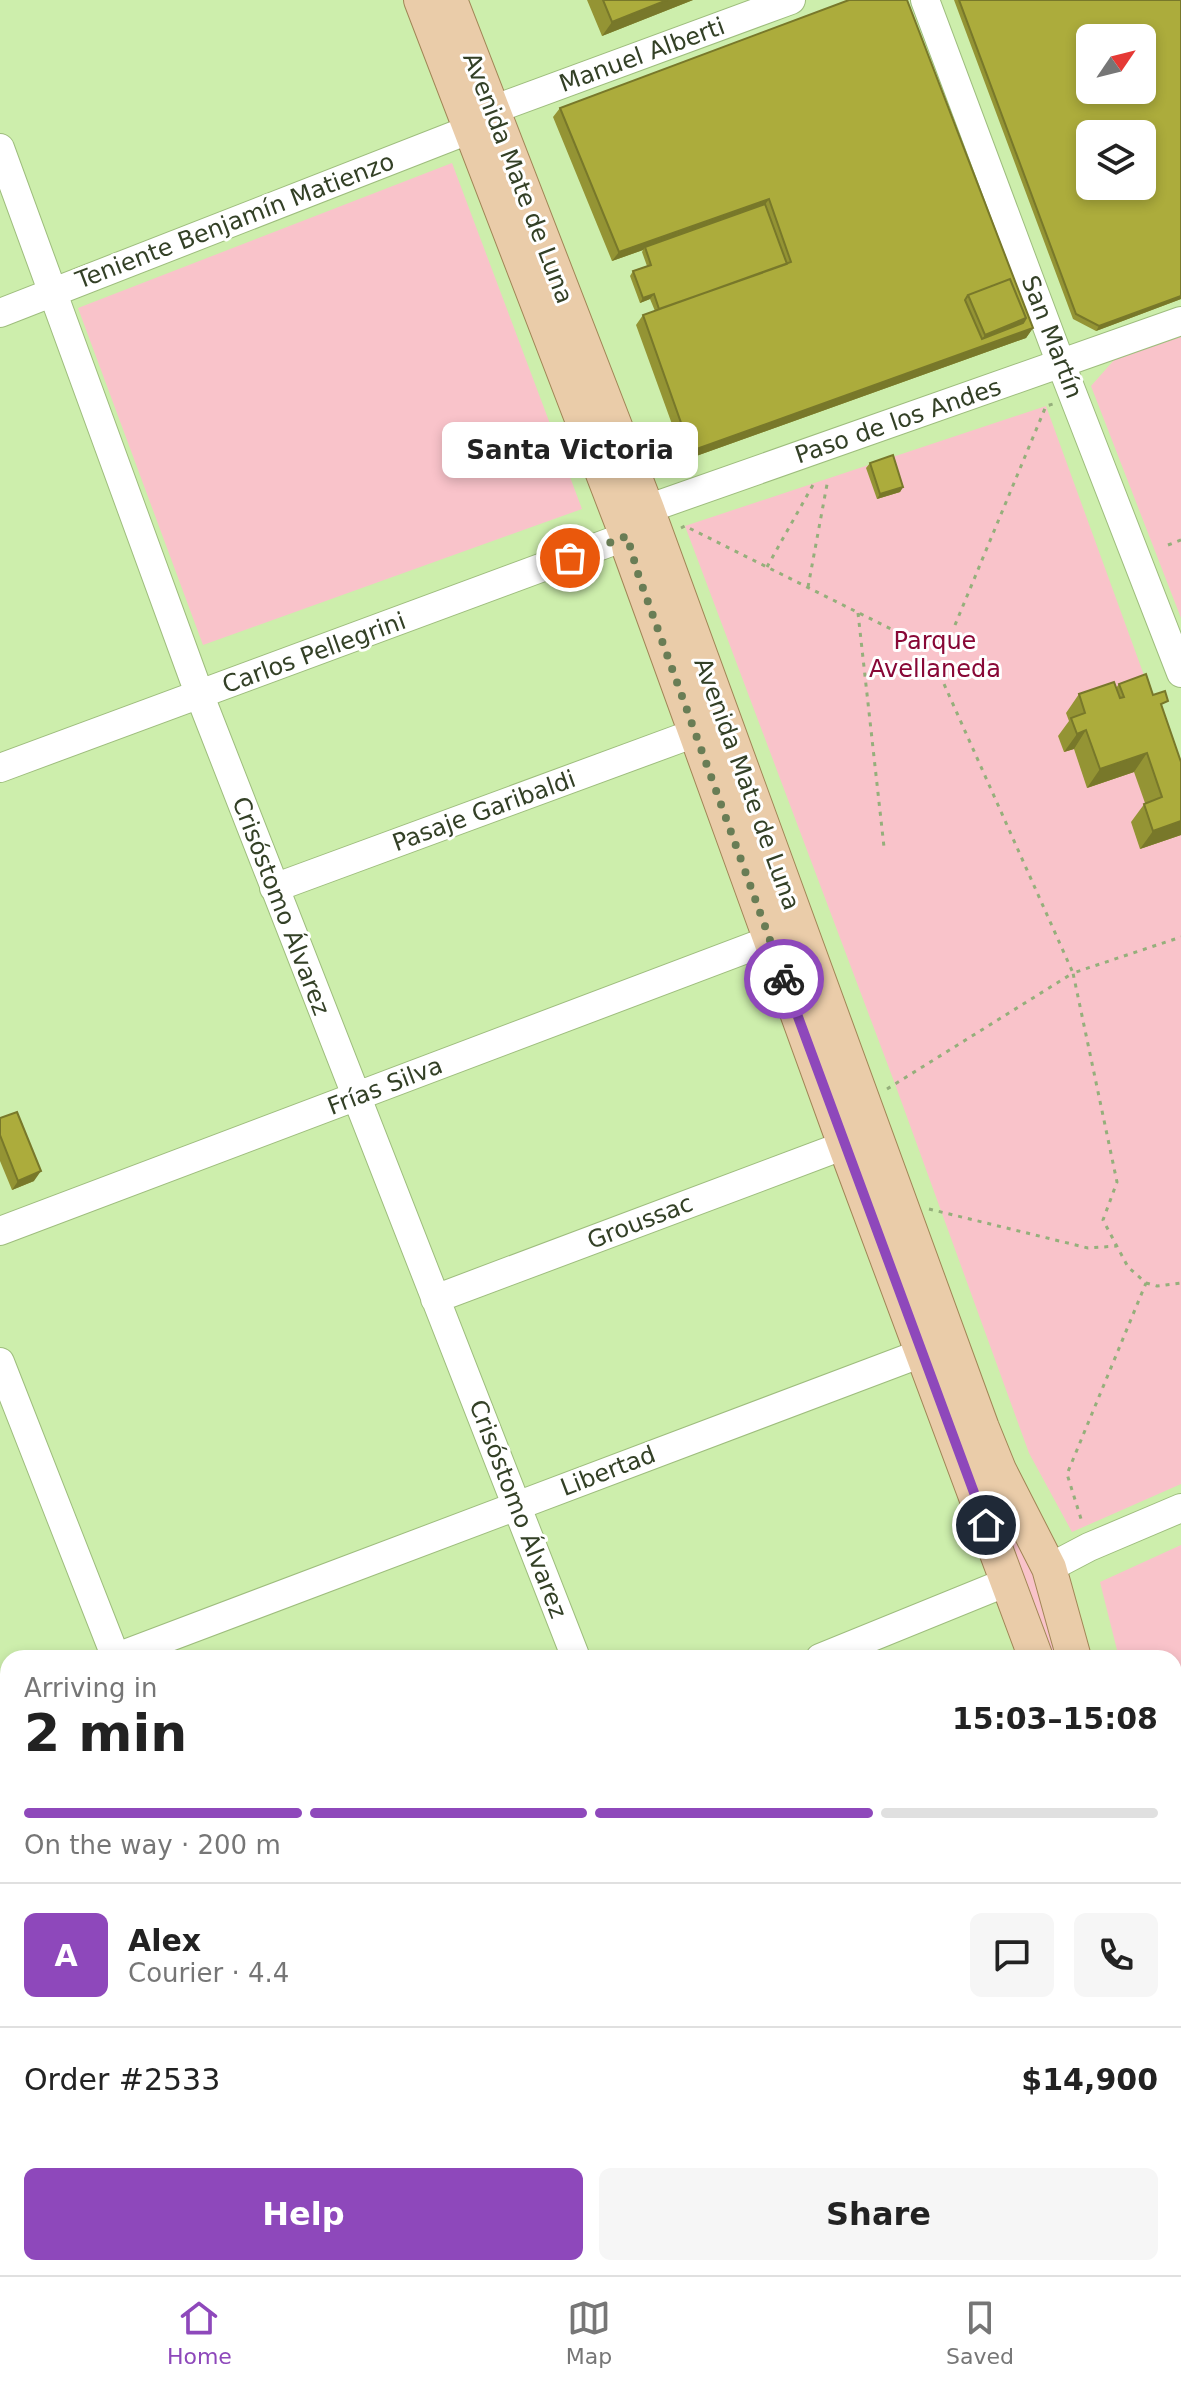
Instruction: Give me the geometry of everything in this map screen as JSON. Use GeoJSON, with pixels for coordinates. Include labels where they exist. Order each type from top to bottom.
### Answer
{"type":"FeatureCollection","features":[{"type":"Feature","properties":{"kind":"main road","name":"Avenida Mate de Luna"},"geometry":{"type":"LineString","coordinates":[[421,0],[482,119],[647,509],[982,1428],[999,1470],[1049,1568],[1072,1650]]}},
{"type":"Feature","properties":{"kind":"main road","name":"Avenida Mate de Luna"},"geometry":{"type":"LineString","coordinates":[[450,0],[482,119],[630,551],[845,1145],[1033,1650]]}},
{"type":"Feature","properties":{"kind":"street","name":"Manuel Alberti"},"geometry":{"type":"LineString","coordinates":[[482,119],[791,0]]}},
{"type":"Feature","properties":{"kind":"street","name":"San Martín"},"geometry":{"type":"LineString","coordinates":[[925,0],[1181,673]]}},
{"type":"Feature","properties":{"kind":"street","name":"Teniente Benjamín Matienzo"},"geometry":{"type":"LineString","coordinates":[[0,313],[482,119]]}},
{"type":"Feature","properties":{"kind":"street","name":"Crisóstomo Álvarez"},"geometry":{"type":"LineString","coordinates":[[0,148],[200,696],[573,1650]]}},
{"type":"Feature","properties":{"kind":"street","name":"Paso de los Andes"},"geometry":{"type":"LineString","coordinates":[[647,509],[1181,321]]}},
{"type":"Feature","properties":{"kind":"street"},"geometry":{"type":"LineString","coordinates":[[627,536],[647,509]]}},
{"type":"Feature","properties":{"kind":"street","name":"Carlos Pellegrini"},"geometry":{"type":"LineString","coordinates":[[0,768],[627,536]]}},
{"type":"Feature","properties":{"kind":"street","name":"Pasaje Garibaldi"},"geometry":{"type":"LineString","coordinates":[[274,888],[695,733]]}},
{"type":"Feature","properties":{"kind":"street","name":"Frías Silva"},"geometry":{"type":"LineString","coordinates":[[0,1231],[770,940]]}},
{"type":"Feature","properties":{"kind":"street","name":"Groussac"},"geometry":{"type":"LineString","coordinates":[[435,1299],[845,1145]]}},
{"type":"Feature","properties":{"kind":"street","name":"Libertad"},"geometry":{"type":"LineString","coordinates":[[136,1650],[922,1353]]}},
{"type":"Feature","properties":{"kind":"street"},"geometry":{"type":"LineString","coordinates":[[0,1362],[112,1650]]}},
{"type":"Feature","properties":{"kind":"street"},"geometry":{"type":"LineString","coordinates":[[1049,1568],[1089,1547],[1181,1508]]}},
{"type":"Feature","properties":{"kind":"street"},"geometry":{"type":"LineString","coordinates":[[840,1650],[1007,1582]]}},
{"type":"Feature","properties":{"kind":"path"},"geometry":{"type":"LineString","coordinates":[[955,625],[1046,406]]}},
{"type":"Feature","properties":{"kind":"path"},"geometry":{"type":"LineString","coordinates":[[808,587],[828,479]]}},
{"type":"Feature","properties":{"kind":"path"},"geometry":{"type":"LineString","coordinates":[[767,567],[814,483]]}},
{"type":"Feature","properties":{"kind":"path"},"geometry":{"type":"LineString","coordinates":[[685,526],[911,639]]}},
{"type":"Feature","properties":{"kind":"path"},"geometry":{"type":"LineString","coordinates":[[1168,545],[1181,540]]}},
{"type":"Feature","properties":{"kind":"path"},"geometry":{"type":"LineString","coordinates":[[858,613],[884,847]]}},
{"type":"Feature","properties":{"kind":"path"},"geometry":{"type":"LineString","coordinates":[[940,675],[1073,973],[1117,1182],[1103,1220],[1128,1267],[1146,1283],[1157,1286],[1181,1283]]}},
{"type":"Feature","properties":{"kind":"path"},"geometry":{"type":"LineString","coordinates":[[863,1103],[1073,973],[1181,937]]}},
{"type":"Feature","properties":{"kind":"path"},"geometry":{"type":"LineString","coordinates":[[899,1201],[1088,1248],[1117,1246]]}},
{"type":"Feature","properties":{"kind":"path"},"geometry":{"type":"LineString","coordinates":[[1089,1547],[1067,1474],[1146,1283]]}},
{"type":"Feature","properties":{"kind":"green space"},"geometry":{"type":"Polygon","coordinates":[[[452,163],[582,509],[203,645],[78,308],[452,163]]]}},
{"type":"Feature","properties":{"kind":"green space"},"geometry":{"type":"Polygon","coordinates":[[[1181,335],[1181,618],[1091,386],[1114,360],[1181,335]]]}},
{"type":"Feature","properties":{"kind":"green space","name":"Parque Avellaneda"},"geometry":{"type":"Polygon","coordinates":[[[1046,406],[1181,777],[1181,1484],[1072,1532],[1029,1453],[895,1084],[685,526],[1046,406]]]}},
{"type":"Feature","properties":{"kind":"green space"},"geometry":{"type":"Polygon","coordinates":[[[969,1434],[1039,1579],[1060,1650],[1051,1650],[969,1434]]]}},
{"type":"Feature","properties":{"kind":"green space"},"geometry":{"type":"Polygon","coordinates":[[[1181,1545],[1181,1650],[1117,1650],[1100,1582],[1181,1545]]]}},
{"type":"Feature","properties":{"kind":"building"},"geometry":{"type":"Polygon","coordinates":[[[603,0],[667,0],[612,22],[603,0]]]}},
{"type":"Feature","properties":{"kind":"building"},"geometry":{"type":"Polygon","coordinates":[[[849,0],[907,0],[1033,328],[691,451],[643,315],[791,262],[769,199],[619,252],[560,108],[849,0]],[[1010,279],[968,295],[965,300],[982,339],[1023,323],[1026,318],[1010,279]]]}},
{"type":"Feature","properties":{"kind":"building"},"geometry":{"type":"Polygon","coordinates":[[[959,0],[1181,0],[1181,296],[1099,326],[1076,314],[959,0]]]}},
{"type":"Feature","properties":{"kind":"building"},"geometry":{"type":"Polygon","coordinates":[[[765,204],[787,264],[659,309],[654,294],[643,298],[633,271],[651,265],[645,247],[765,204]]]}},
{"type":"Feature","properties":{"kind":"building"},"geometry":{"type":"Polygon","coordinates":[[[1010,279],[1026,318],[985,335],[968,295],[1010,279]]]}},
{"type":"Feature","properties":{"kind":"building"},"geometry":{"type":"Polygon","coordinates":[[[893,455],[903,487],[880,494],[870,463],[893,455]]]}},
{"type":"Feature","properties":{"kind":"building"},"geometry":{"type":"Polygon","coordinates":[[[1146,674],[1153,695],[1165,691],[1168,701],[1161,704],[1181,762],[1181,821],[1153,831],[1144,804],[1162,797],[1147,753],[1100,769],[1086,730],[1077,734],[1071,718],[1085,713],[1079,694],[1114,682],[1120,698],[1124,697],[1119,684],[1146,674]]]}},
{"type":"Feature","properties":{"kind":"building"},"geometry":{"type":"Polygon","coordinates":[[[17,1112],[41,1171],[18,1181],[0,1135],[0,1118],[17,1112]]]}},
{"type":"Feature","properties":{"kind":"way so far"},"geometry":{"type":"LineString","coordinates":[[570,558],[627,536],[784,979]]}},
{"type":"Feature","properties":{"kind":"place","name":"Santa Victoria"},"geometry":{"type":"Point","coordinates":[570,558]}},
{"type":"Feature","properties":{"kind":"route"},"geometry":{"type":"LineString","coordinates":[[784,979],[986,1525]]}}]}
